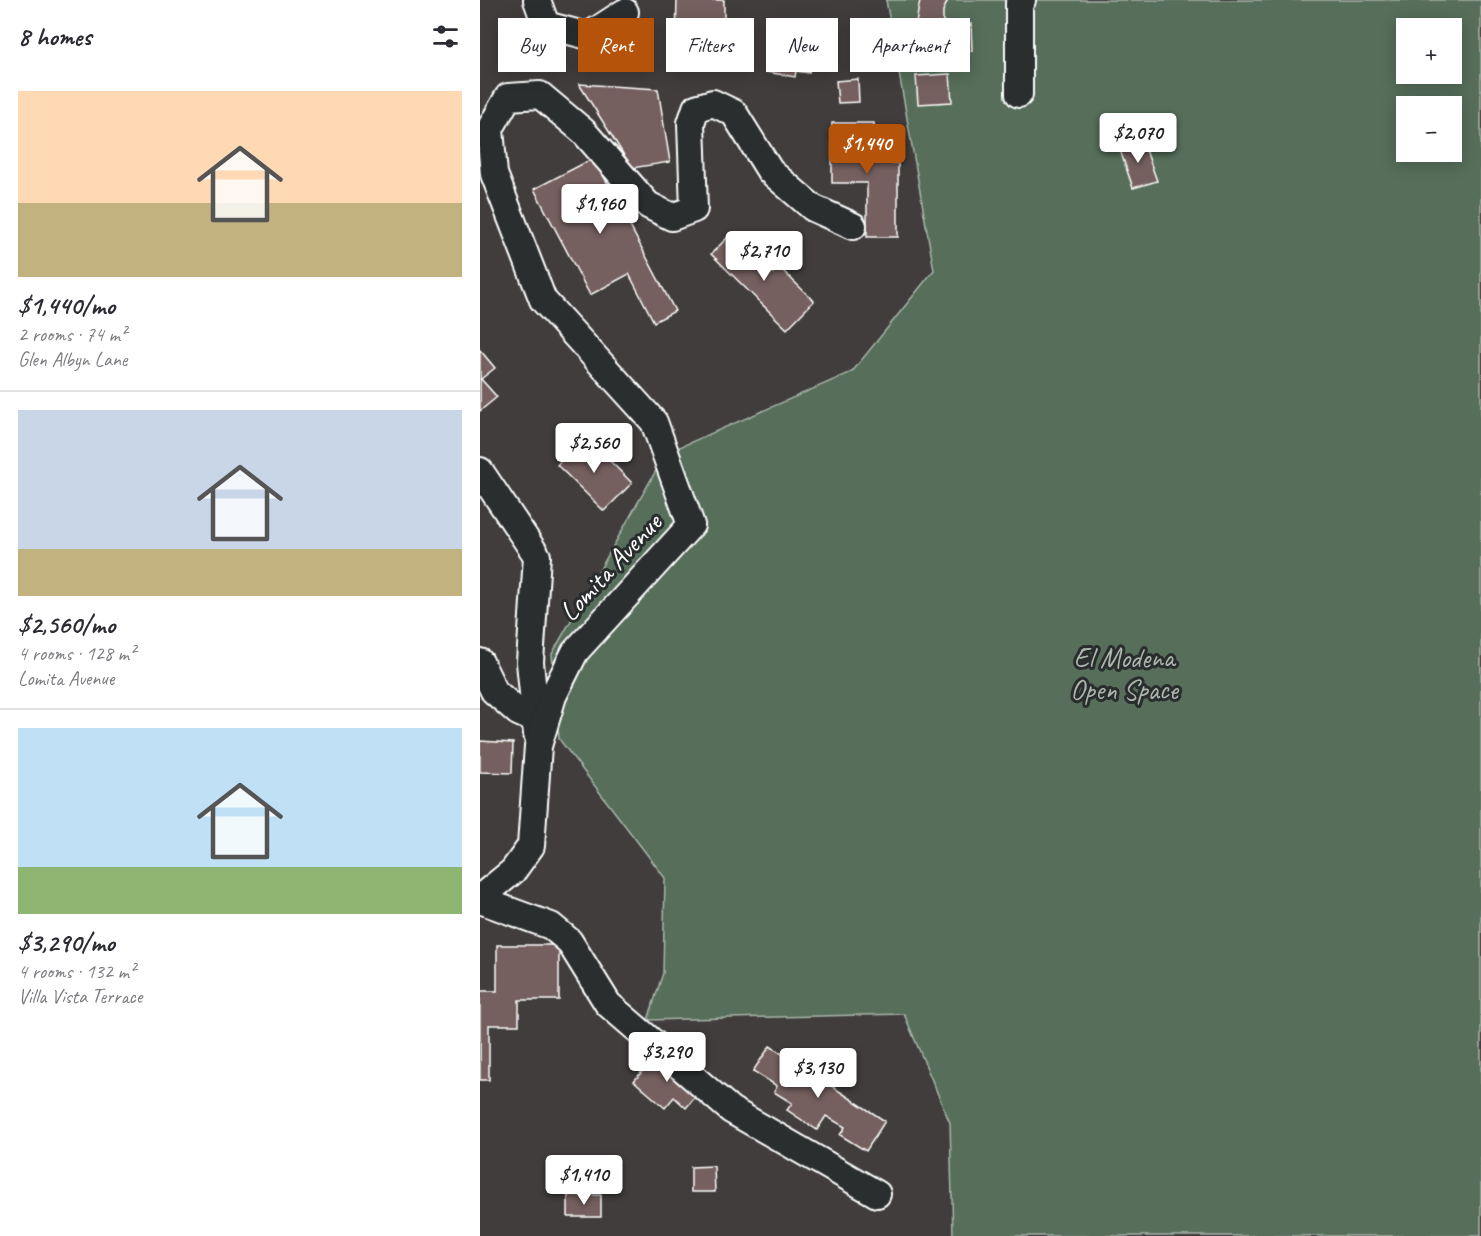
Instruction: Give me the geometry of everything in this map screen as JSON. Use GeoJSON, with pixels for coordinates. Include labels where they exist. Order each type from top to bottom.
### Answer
{"type":"FeatureCollection","features":[{"type":"Feature","properties":{"kind":"street"},"geometry":{"type":"LineString","coordinates":[[537,0],[546,25],[588,36],[625,12]]}},
{"type":"Feature","properties":{"kind":"street"},"geometry":{"type":"LineString","coordinates":[[1019,94],[1018,3],[1022,0]]}},
{"type":"Feature","properties":{"kind":"street","name":"Lomita Avenue"},"geometry":{"type":"LineString","coordinates":[[480,899],[513,871],[531,846],[538,746],[553,696],[575,652],[691,525],[654,422],[543,300],[494,174],[490,129],[508,97],[540,95],[583,131],[648,205],[672,217],[694,209],[692,123],[696,108],[713,103],[734,113],[770,171],[813,208],[853,226]]}},
{"type":"Feature","properties":{"kind":"street"},"geometry":{"type":"LineString","coordinates":[[480,471],[537,556],[530,663],[538,746]]}},
{"type":"Feature","properties":{"kind":"street"},"geometry":{"type":"LineString","coordinates":[[480,662],[494,691],[518,712],[536,720]]}},
{"type":"Feature","properties":{"kind":"street"},"geometry":{"type":"LineString","coordinates":[[480,899],[551,926],[569,941],[608,1004],[731,1110],[877,1194]]}},
{"type":"Feature","properties":{"kind":"green space","name":"El Modena Open Space"},"geometry":{"type":"Polygon","coordinates":[[[886,0],[1481,0],[1481,1236],[953,1236],[950,1123],[904,1014],[648,1020],[663,973],[665,878],[559,739],[552,654],[666,453],[852,372],[934,270],[899,72],[970,72],[970,18],[889,18],[886,0]]]}},
{"type":"Feature","properties":{"kind":"building"},"geometry":{"type":"Polygon","coordinates":[[[677,0],[724,0],[724,18],[677,18],[677,0]]]}},
{"type":"Feature","properties":{"kind":"building"},"geometry":{"type":"Polygon","coordinates":[[[920,0],[948,0],[943,11],[943,18],[917,18],[920,0]]]}},
{"type":"Feature","properties":{"kind":"building"},"geometry":{"type":"Polygon","coordinates":[[[971,24],[972,51],[970,51],[971,24]]]}},
{"type":"Feature","properties":{"kind":"building"},"geometry":{"type":"Polygon","coordinates":[[[766,72],[796,72],[795,77],[766,72]]]}},
{"type":"Feature","properties":{"kind":"building"},"geometry":{"type":"Polygon","coordinates":[[[950,74],[952,102],[918,104],[916,76],[950,74]]]}},
{"type":"Feature","properties":{"kind":"building"},"geometry":{"type":"Polygon","coordinates":[[[858,79],[859,102],[838,103],[836,81],[858,79]]]}},
{"type":"Feature","properties":{"kind":"building"},"geometry":{"type":"Polygon","coordinates":[[[579,84],[658,89],[670,162],[632,168],[579,84]]]}},
{"type":"Feature","properties":{"kind":"building"},"geometry":{"type":"Polygon","coordinates":[[[832,123],[874,123],[874,163],[898,163],[898,237],[867,237],[867,183],[832,183],[832,123]]]}},
{"type":"Feature","properties":{"kind":"building"},"geometry":{"type":"Polygon","coordinates":[[[1142,139],[1157,181],[1133,188],[1119,147],[1142,139]]]}},
{"type":"Feature","properties":{"kind":"building"},"geometry":{"type":"Polygon","coordinates":[[[594,158],[675,311],[654,322],[629,274],[590,295],[534,189],[594,158]]]}},
{"type":"Feature","properties":{"kind":"building"},"geometry":{"type":"Polygon","coordinates":[[[732,233],[773,273],[779,267],[814,301],[787,329],[711,254],[732,233]]]}},
{"type":"Feature","properties":{"kind":"building"},"geometry":{"type":"Polygon","coordinates":[[[480,350],[495,368],[481,379],[497,397],[480,411],[480,350]]]}},
{"type":"Feature","properties":{"kind":"building"},"geometry":{"type":"Polygon","coordinates":[[[585,436],[632,483],[604,511],[557,465],[585,436]]]}},
{"type":"Feature","properties":{"kind":"building"},"geometry":{"type":"Polygon","coordinates":[[[480,741],[513,743],[512,773],[480,772],[480,741]]]}},
{"type":"Feature","properties":{"kind":"building"},"geometry":{"type":"Polygon","coordinates":[[[497,945],[559,945],[559,1000],[519,1000],[519,1025],[489,1025],[489,1080],[480,1080],[480,991],[497,991],[497,945]]]}},
{"type":"Feature","properties":{"kind":"building"},"geometry":{"type":"Polygon","coordinates":[[[770,1046],[885,1121],[866,1151],[840,1135],[845,1127],[826,1116],[817,1130],[787,1110],[792,1103],[774,1092],[777,1086],[753,1071],[770,1046]]]}},
{"type":"Feature","properties":{"kind":"building"},"geometry":{"type":"Polygon","coordinates":[[[658,1053],[701,1090],[686,1108],[674,1097],[665,1108],[634,1081],[658,1053]]]}},
{"type":"Feature","properties":{"kind":"building"},"geometry":{"type":"Polygon","coordinates":[[[714,1166],[715,1192],[691,1192],[691,1167],[714,1166]]]}},
{"type":"Feature","properties":{"kind":"building"},"geometry":{"type":"Polygon","coordinates":[[[568,1195],[601,1195],[601,1217],[568,1217],[568,1195]]]}}]}
